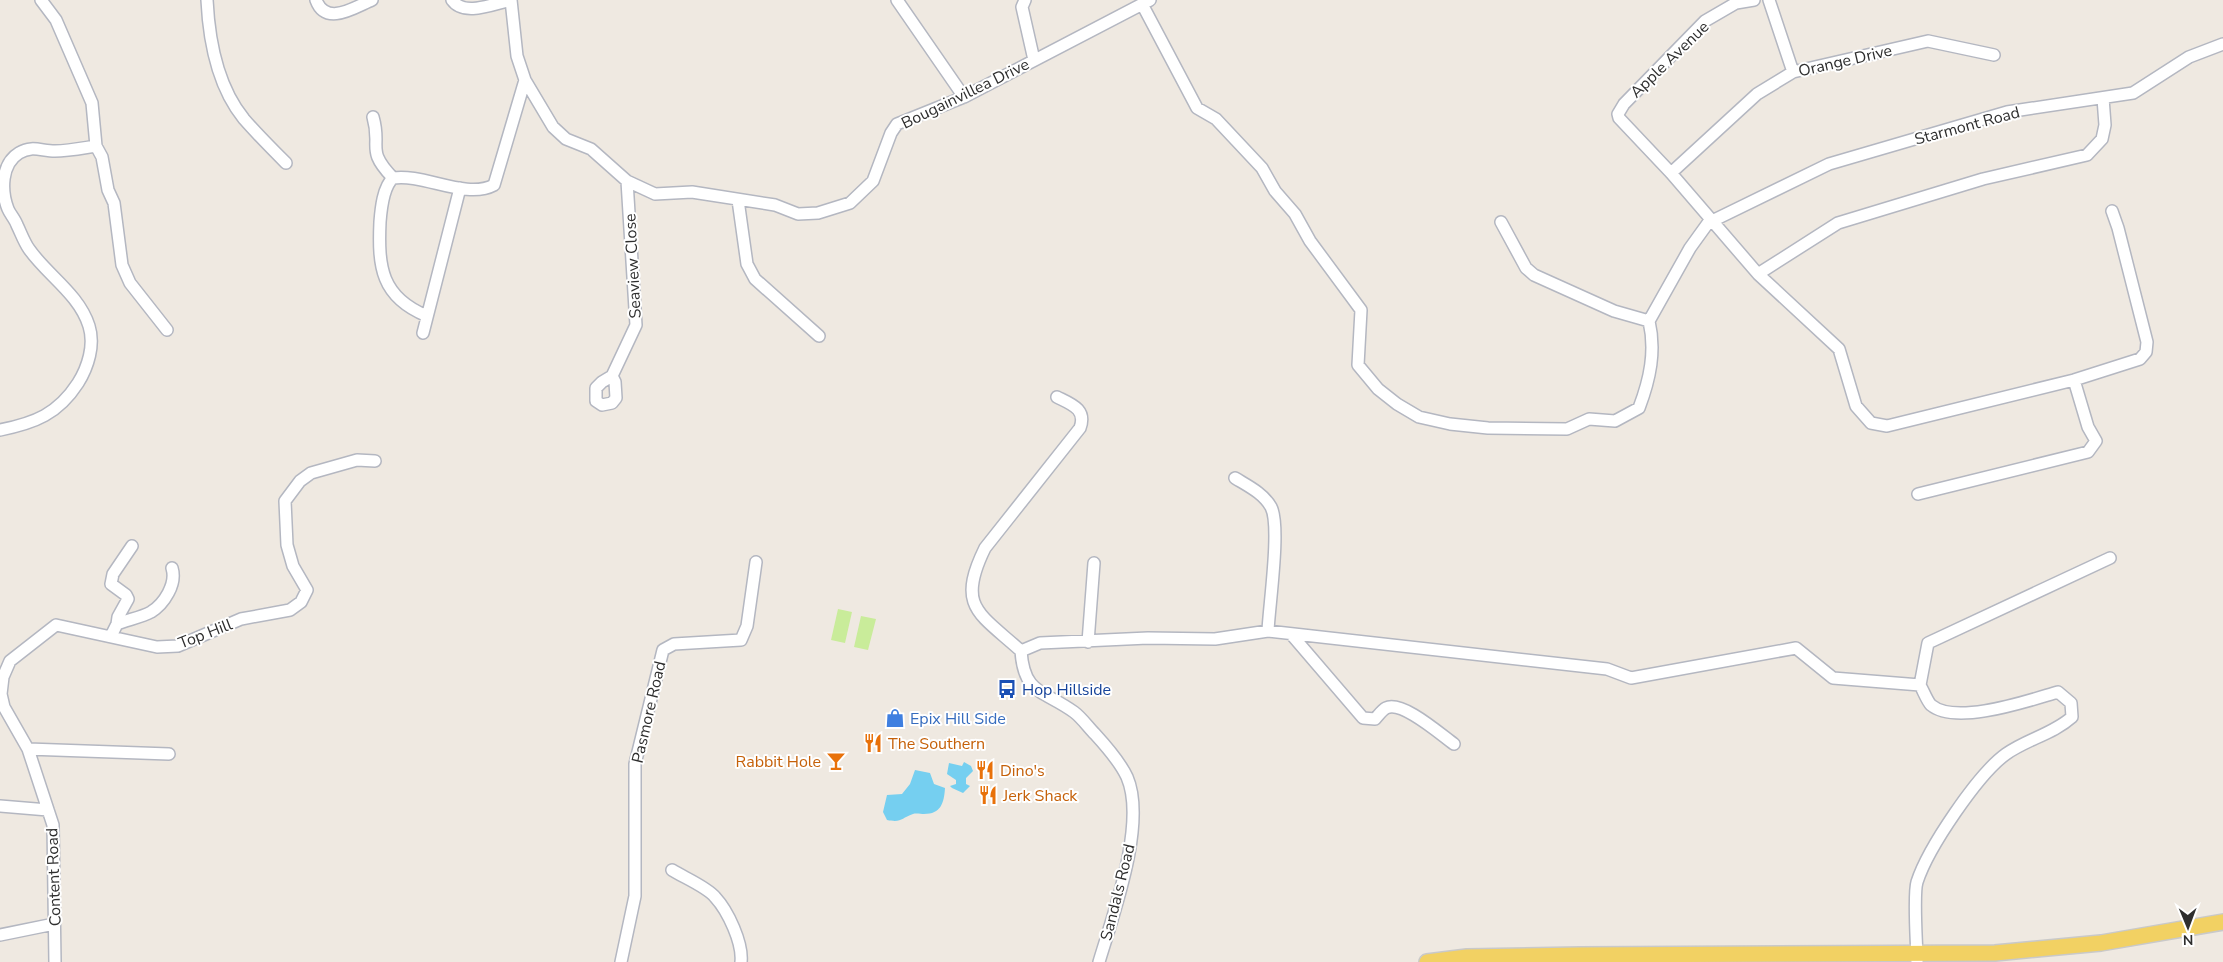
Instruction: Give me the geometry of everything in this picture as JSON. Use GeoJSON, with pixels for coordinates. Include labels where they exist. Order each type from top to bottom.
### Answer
{"type":"FeatureCollection","features":[{"type":"Feature","properties":{"kind":"main road"},"geometry":{"type":"LineString","coordinates":[[1427,962],[1466,957],[1578,955],[1917,958],[2102,943],[2223,922]]}},
{"type":"Feature","properties":{"kind":"street"},"geometry":{"type":"LineString","coordinates":[[41,0],[56,20],[92,103],[96,146],[102,157],[108,190],[114,203],[122,265],[130,283],[167,330]]}},
{"type":"Feature","properties":{"kind":"street"},"geometry":{"type":"LineString","coordinates":[[207,0],[213,53],[227,92],[243,118],[286,164]]}},
{"type":"Feature","properties":{"kind":"street"},"geometry":{"type":"LineString","coordinates":[[316,0],[327,12],[338,14],[372,0]]}},
{"type":"Feature","properties":{"kind":"street"},"geometry":{"type":"LineString","coordinates":[[452,0],[458,8],[466,10],[511,0]]}},
{"type":"Feature","properties":{"kind":"street","name":"Bougainvillea Drive"},"geometry":{"type":"LineString","coordinates":[[511,0],[517,56],[525,80],[553,128],[566,139],[591,150],[627,181],[655,194],[692,192],[775,205],[798,214],[818,213],[850,203],[873,181],[891,133],[897,124],[964,97],[1146,2]]}},
{"type":"Feature","properties":{"kind":"street"},"geometry":{"type":"LineString","coordinates":[[897,0],[964,97]]}},
{"type":"Feature","properties":{"kind":"street"},"geometry":{"type":"LineString","coordinates":[[1025,0],[1022,7],[1034,60]]}},
{"type":"Feature","properties":{"kind":"street","name":"Apple Avenue"},"geometry":{"type":"LineString","coordinates":[[1672,173],[1618,118],[1618,114],[1624,104],[1705,22],[1736,3],[1754,0]]}},
{"type":"Feature","properties":{"kind":"street"},"geometry":{"type":"LineString","coordinates":[[1769,0],[1793,72]]}},
{"type":"Feature","properties":{"kind":"street"},"geometry":{"type":"LineString","coordinates":[[1146,2],[1197,108],[1216,120],[1262,168],[1275,191],[1295,214],[1310,241],[1361,310],[1358,365],[1378,389],[1397,404],[1419,417],[1450,424],[1488,428],[1567,429],[1589,419],[1615,421],[1639,408],[1648,383],[1653,353],[1649,321],[1690,248],[1708,223],[1713,221]]}},
{"type":"Feature","properties":{"kind":"street","name":"Orange Drive"},"geometry":{"type":"LineString","coordinates":[[1672,173],[1757,94],[1793,72],[1928,41],[1994,54]]}},
{"type":"Feature","properties":{"kind":"street","name":"Starmont Road"},"geometry":{"type":"LineString","coordinates":[[1713,221],[1829,164],[2007,112],[2133,93],[2189,57],[2223,44]]}},
{"type":"Feature","properties":{"kind":"street"},"geometry":{"type":"LineString","coordinates":[[373,117],[376,125],[375,151],[379,164],[393,178],[460,188],[483,189],[494,185],[525,80]]}},
{"type":"Feature","properties":{"kind":"street"},"geometry":{"type":"LineString","coordinates":[[1758,274],[1838,223],[1983,179],[2086,155],[2102,139],[2105,125],[2103,98]]}},
{"type":"Feature","properties":{"kind":"street"},"geometry":{"type":"LineString","coordinates":[[0,430],[44,418],[61,404],[74,390],[89,363],[90,342],[90,326],[77,302],[28,248],[8,209],[4,192],[6,170],[17,154],[27,149],[42,148],[53,152],[96,146]]}},
{"type":"Feature","properties":{"kind":"street"},"geometry":{"type":"LineString","coordinates":[[1672,173],[1758,274],[1839,349],[1856,406],[1871,423],[1887,426],[2074,380],[2140,359],[2146,352],[2147,342],[2112,211]]}},
{"type":"Feature","properties":{"kind":"street"},"geometry":{"type":"LineString","coordinates":[[393,178],[381,208],[379,254],[383,274],[394,293],[409,309],[427,316]]}},
{"type":"Feature","properties":{"kind":"street","name":"Seaview Close"},"geometry":{"type":"LineString","coordinates":[[612,376],[636,324],[627,181]]}},
{"type":"Feature","properties":{"kind":"street"},"geometry":{"type":"LineString","coordinates":[[423,333],[460,188]]}},
{"type":"Feature","properties":{"kind":"street"},"geometry":{"type":"LineString","coordinates":[[738,200],[747,264],[755,279],[819,336]]}},
{"type":"Feature","properties":{"kind":"street"},"geometry":{"type":"LineString","coordinates":[[1501,222],[1526,268],[1534,275],[1614,311],[1649,321]]}},
{"type":"Feature","properties":{"kind":"street"},"geometry":{"type":"LineString","coordinates":[[1918,494],[2088,452],[2096,441],[2088,427],[2074,380]]}},
{"type":"Feature","properties":{"kind":"street"},"geometry":{"type":"LineString","coordinates":[[1057,397],[1076,406],[1080,411],[1082,422],[1080,428],[985,548],[975,568],[971,597],[979,612],[1021,651],[1040,643],[1148,638],[1215,639],[1268,631],[1607,669],[1631,678],[1796,648],[1833,678],[1920,685]]}},
{"type":"Feature","properties":{"kind":"street","name":"Top Hill"},"geometry":{"type":"LineString","coordinates":[[48,810],[28,749],[4,707],[0,694],[3,677],[10,661],[56,625],[157,647],[178,646],[241,619],[290,610],[301,602],[306,590],[294,566],[287,544],[285,501],[300,481],[311,473],[356,460],[375,460]]}},
{"type":"Feature","properties":{"kind":"street"},"geometry":{"type":"LineString","coordinates":[[1235,478],[1262,496],[1272,508],[1274,532],[1268,631]]}},
{"type":"Feature","properties":{"kind":"street"},"geometry":{"type":"LineString","coordinates":[[111,636],[118,617],[128,599],[126,595],[111,584],[113,574],[132,546]]}},
{"type":"Feature","properties":{"kind":"street"},"geometry":{"type":"LineString","coordinates":[[1917,958],[1916,883],[1932,851],[1963,802],[1992,764],[2020,743],[2060,728],[2072,717],[2071,703],[2058,692],[2005,708],[1954,714],[1931,705],[1920,685],[1928,643],[2110,558]]}},
{"type":"Feature","properties":{"kind":"street","name":"Pasmore Road"},"geometry":{"type":"LineString","coordinates":[[621,962],[635,896],[635,764],[663,650],[674,644],[741,640],[746,626],[756,562]]}},
{"type":"Feature","properties":{"kind":"street"},"geometry":{"type":"LineString","coordinates":[[1088,642],[1094,563]]}},
{"type":"Feature","properties":{"kind":"street"},"geometry":{"type":"LineString","coordinates":[[117,624],[150,612],[167,596],[174,574],[172,568]]}},
{"type":"Feature","properties":{"kind":"street"},"geometry":{"type":"LineString","coordinates":[[1291,634],[1363,718],[1375,719],[1386,708],[1397,706],[1408,711],[1454,744]]}},
{"type":"Feature","properties":{"kind":"street","name":"Sandals Road"},"geometry":{"type":"LineString","coordinates":[[1021,651],[1022,670],[1031,685],[1075,713],[1102,742],[1126,777],[1133,805],[1132,833],[1127,866],[1099,962]]}},
{"type":"Feature","properties":{"kind":"street"},"geometry":{"type":"LineString","coordinates":[[28,749],[169,754]]}},
{"type":"Feature","properties":{"kind":"street","name":"Content Road"},"geometry":{"type":"LineString","coordinates":[[0,806],[48,810],[54,835],[55,962]]}},
{"type":"Feature","properties":{"kind":"street"},"geometry":{"type":"LineString","coordinates":[[672,870],[715,896],[738,937],[742,951],[741,962]]}},
{"type":"Feature","properties":{"kind":"street"},"geometry":{"type":"LineString","coordinates":[[0,935],[54,924]]}},
{"type":"Feature","properties":{"kind":"green space"},"geometry":{"type":"Polygon","coordinates":[[[838,609],[852,612],[845,643],[831,640],[838,609]]]}},
{"type":"Feature","properties":{"kind":"green space"},"geometry":{"type":"Polygon","coordinates":[[[861,616],[876,619],[868,650],[854,647],[861,616]]]}},
{"type":"Feature","properties":{"kind":"water"},"geometry":{"type":"Polygon","coordinates":[[[964,762],[971,766],[973,771],[966,778],[966,784],[970,786],[963,793],[950,786],[956,784],[956,780],[947,774],[949,763],[962,766],[964,762]]]}},
{"type":"Feature","properties":{"kind":"water"},"geometry":{"type":"Polygon","coordinates":[[[915,770],[930,773],[934,784],[945,788],[944,798],[940,807],[938,810],[930,813],[914,814],[899,820],[887,820],[883,812],[887,795],[902,794],[910,784],[915,770]]]}},
{"type":"Feature","properties":{"kind":"place","name":"Hop Hillside"},"geometry":{"type":"Point","coordinates":[1007,689]}},
{"type":"Feature","properties":{"kind":"place","name":"Epix Hill Side"},"geometry":{"type":"Point","coordinates":[895,718]}},
{"type":"Feature","properties":{"kind":"place","name":"The Southern"},"geometry":{"type":"Point","coordinates":[873,743]}},
{"type":"Feature","properties":{"kind":"place","name":"Rabbit Hole"},"geometry":{"type":"Point","coordinates":[836,761]}},
{"type":"Feature","properties":{"kind":"place","name":"Dino's"},"geometry":{"type":"Point","coordinates":[985,770]}},
{"type":"Feature","properties":{"kind":"place","name":"Jerk Shack"},"geometry":{"type":"Point","coordinates":[988,795]}}]}
